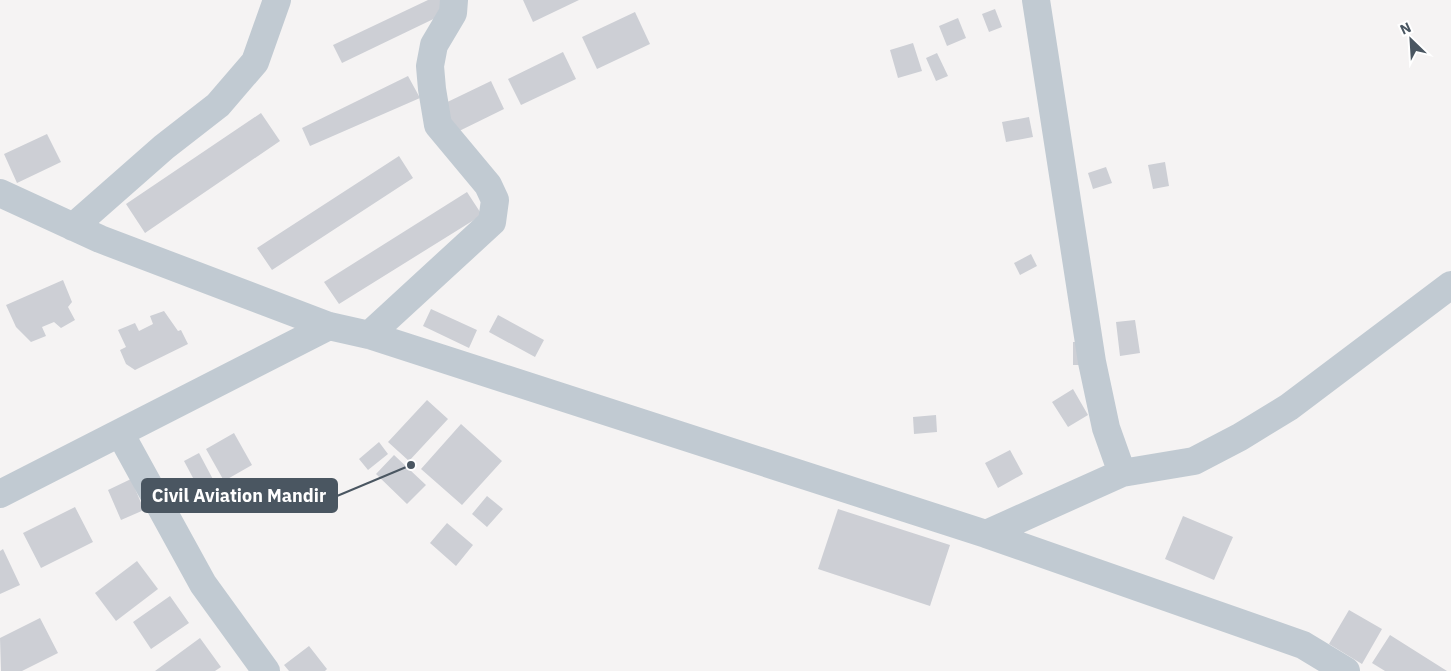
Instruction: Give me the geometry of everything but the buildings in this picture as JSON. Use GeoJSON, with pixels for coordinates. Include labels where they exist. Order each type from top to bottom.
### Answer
{"type":"FeatureCollection","features":[{"type":"Feature","properties":{"kind":"street"},"geometry":{"type":"LineString","coordinates":[[73,227],[164,147],[218,105],[255,62],[277,0]]}},
{"type":"Feature","properties":{"kind":"street"},"geometry":{"type":"LineString","coordinates":[[369,335],[492,222],[495,200],[488,185],[438,125],[430,66],[434,45],[453,13],[454,0]]}},
{"type":"Feature","properties":{"kind":"street"},"geometry":{"type":"LineString","coordinates":[[1036,0],[1092,362],[1106,428],[1122,473]]}},
{"type":"Feature","properties":{"kind":"street"},"geometry":{"type":"LineString","coordinates":[[0,193],[73,227],[329,326],[369,335],[986,534],[1303,645],[1346,671]]}},
{"type":"Feature","properties":{"kind":"street"},"geometry":{"type":"LineString","coordinates":[[986,534],[1122,473],[1194,461],[1240,437],[1289,407],[1451,285]]}},
{"type":"Feature","properties":{"kind":"street"},"geometry":{"type":"LineString","coordinates":[[0,494],[329,326]]}},
{"type":"Feature","properties":{"kind":"street"},"geometry":{"type":"LineString","coordinates":[[120,433],[203,584],[266,671]]}},
{"type":"Feature","properties":{"kind":"place","name":"Civil Aviation Mandir"},"geometry":{"type":"Point","coordinates":[411,465]}}]}
